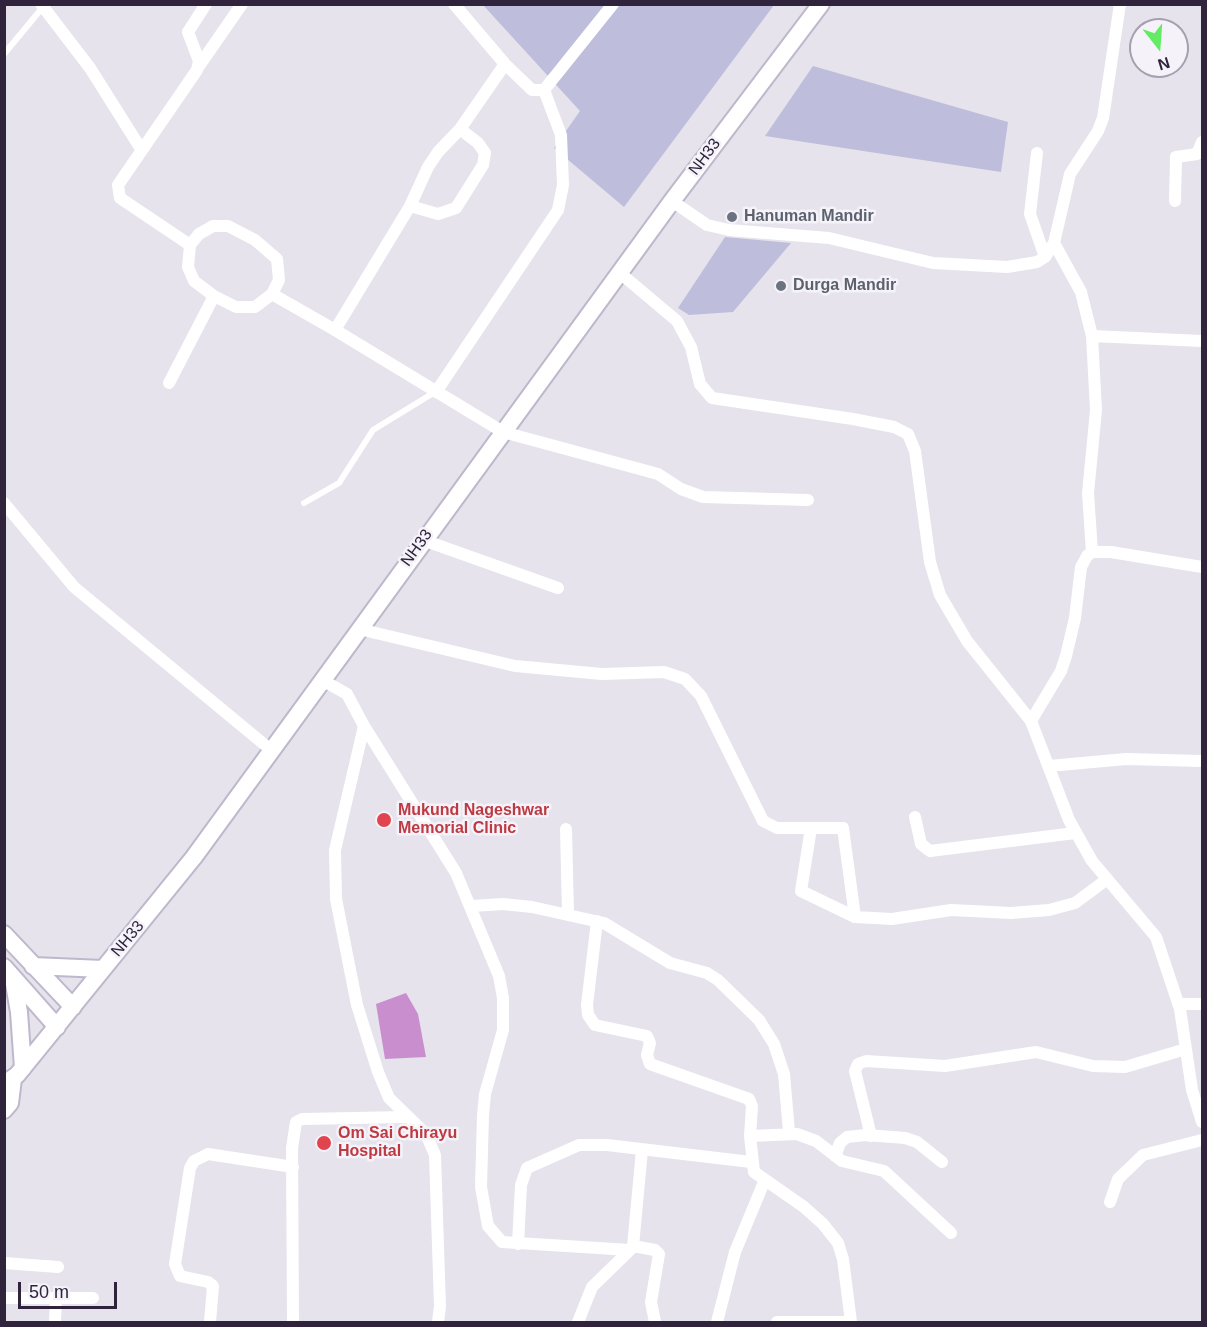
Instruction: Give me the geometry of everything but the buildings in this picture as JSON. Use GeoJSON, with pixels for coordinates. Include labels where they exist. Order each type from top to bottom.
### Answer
{"type":"FeatureCollection","features":[{"type":"Feature","properties":{"kind":"main road","name":"NH33"},"geometry":{"type":"LineString","coordinates":[[13,1077],[57,1027],[194,857],[502,432],[821,4]]}},
{"type":"Feature","properties":{"kind":"main road"},"geometry":{"type":"LineString","coordinates":[[4,934],[73,1007]]}},
{"type":"Feature","properties":{"kind":"main road"},"geometry":{"type":"LineString","coordinates":[[33,966],[103,969]]}},
{"type":"Feature","properties":{"kind":"main road"},"geometry":{"type":"LineString","coordinates":[[9,972],[57,1027]]}},
{"type":"Feature","properties":{"kind":"main road"},"geometry":{"type":"LineString","coordinates":[[4,1110],[10,1102],[21,1030],[9,972]]}},
{"type":"Feature","properties":{"kind":"street"},"geometry":{"type":"LineString","coordinates":[[199,66],[189,32],[206,4]]}},
{"type":"Feature","properties":{"kind":"street"},"geometry":{"type":"LineString","coordinates":[[190,245],[120,198],[118,185],[242,4]]}},
{"type":"Feature","properties":{"kind":"street"},"geometry":{"type":"LineString","coordinates":[[454,4],[505,64],[532,90],[544,90]]}},
{"type":"Feature","properties":{"kind":"street"},"geometry":{"type":"LineString","coordinates":[[544,90],[613,4]]}},
{"type":"Feature","properties":{"kind":"street"},"geometry":{"type":"LineString","coordinates":[[672,201],[707,225],[829,238],[933,263],[1007,267],[1036,262],[1045,257],[1054,243],[1070,174],[1098,131],[1103,118],[1120,4]]}},
{"type":"Feature","properties":{"kind":"street"},"geometry":{"type":"LineString","coordinates":[[42,6],[90,68],[141,149]]}},
{"type":"Feature","properties":{"kind":"street"},"geometry":{"type":"LineString","coordinates":[[335,330],[410,206],[428,167],[460,129],[505,64]]}},
{"type":"Feature","properties":{"kind":"street"},"geometry":{"type":"LineString","coordinates":[[436,392],[558,210],[563,185],[561,135],[544,90]]}},
{"type":"Feature","properties":{"kind":"street"},"geometry":{"type":"LineString","coordinates":[[410,206],[446,213],[456,208],[471,188],[483,165],[485,153],[478,143],[460,129]]}},
{"type":"Feature","properties":{"kind":"street"},"geometry":{"type":"LineString","coordinates":[[1175,201],[1176,157],[1197,154],[1203,142]]}},
{"type":"Feature","properties":{"kind":"street"},"geometry":{"type":"LineString","coordinates":[[1037,153],[1030,214],[1045,257]]}},
{"type":"Feature","properties":{"kind":"street"},"geometry":{"type":"LineString","coordinates":[[213,226],[228,226],[255,240],[277,259],[279,280],[272,294],[255,307],[236,307],[214,297],[194,281],[188,267],[190,245],[199,234],[213,226]]}},
{"type":"Feature","properties":{"kind":"street"},"geometry":{"type":"LineString","coordinates":[[1031,721],[1061,671],[1075,618],[1081,567],[1092,552],[1089,476],[1096,410],[1092,336],[1081,292],[1054,243]]}},
{"type":"Feature","properties":{"kind":"street"},"geometry":{"type":"LineString","coordinates":[[620,273],[678,321],[691,347],[700,384],[712,398],[853,419],[894,427],[908,434],[915,451],[930,561],[940,596],[967,641],[1031,721],[1075,833],[1106,879],[1156,937],[1178,1004],[1195,1102],[1203,1122]]}},
{"type":"Feature","properties":{"kind":"street"},"geometry":{"type":"LineString","coordinates":[[272,294],[502,432],[658,474],[681,489],[703,497],[808,500]]}},
{"type":"Feature","properties":{"kind":"street"},"geometry":{"type":"LineString","coordinates":[[169,383],[214,297]]}},
{"type":"Feature","properties":{"kind":"street"},"geometry":{"type":"LineString","coordinates":[[1092,336],[1203,341]]}},
{"type":"Feature","properties":{"kind":"street"},"geometry":{"type":"LineString","coordinates":[[4,503],[74,586],[271,750]]}},
{"type":"Feature","properties":{"kind":"street"},"geometry":{"type":"LineString","coordinates":[[423,540],[558,588]]}},
{"type":"Feature","properties":{"kind":"street"},"geometry":{"type":"LineString","coordinates":[[1092,552],[1133,554],[1203,567]]}},
{"type":"Feature","properties":{"kind":"street"},"geometry":{"type":"LineString","coordinates":[[359,629],[515,666],[602,674],[664,672],[685,679],[701,696],[763,821],[777,828],[843,828],[855,917]]}},
{"type":"Feature","properties":{"kind":"street"},"geometry":{"type":"LineString","coordinates":[[322,680],[347,694],[364,726],[449,860],[472,906],[499,976],[504,1015],[500,1050],[485,1094],[481,1187],[488,1226],[502,1242],[655,1250],[658,1254],[651,1302],[655,1323]]}},
{"type":"Feature","properties":{"kind":"street"},"geometry":{"type":"LineString","coordinates":[[364,726],[335,850],[336,899],[357,1005],[372,1056],[389,1098],[426,1134],[435,1155],[440,1295],[438,1323]]}},
{"type":"Feature","properties":{"kind":"street"},"geometry":{"type":"LineString","coordinates":[[1049,766],[1126,759],[1203,761]]}},
{"type":"Feature","properties":{"kind":"street"},"geometry":{"type":"LineString","coordinates":[[915,817],[921,844],[930,851],[1075,833]]}},
{"type":"Feature","properties":{"kind":"street"},"geometry":{"type":"LineString","coordinates":[[811,828],[801,891],[855,917],[892,919],[951,910],[1011,913],[1049,910],[1075,903],[1106,879]]}},
{"type":"Feature","properties":{"kind":"street"},"geometry":{"type":"LineString","coordinates":[[566,829],[568,914]]}},
{"type":"Feature","properties":{"kind":"street"},"geometry":{"type":"LineString","coordinates":[[472,906],[509,904],[597,921],[617,929],[669,963],[707,973],[748,1007],[766,1029],[781,1060],[789,1132]]}},
{"type":"Feature","properties":{"kind":"street"},"geometry":{"type":"LineString","coordinates":[[597,921],[587,1005],[590,1021],[601,1027],[647,1036],[650,1043],[647,1060],[654,1066],[749,1098],[752,1106],[750,1136],[754,1172],[764,1182],[804,1207],[824,1224],[838,1243],[851,1322],[777,1323]]}},
{"type":"Feature","properties":{"kind":"street"},"geometry":{"type":"LineString","coordinates":[[1178,1004],[1203,1004]]}},
{"type":"Feature","properties":{"kind":"street"},"geometry":{"type":"LineString","coordinates":[[872,1136],[855,1071],[858,1064],[866,1062],[945,1066],[1036,1052],[1093,1066],[1125,1067],[1139,1065],[1186,1049]]}},
{"type":"Feature","properties":{"kind":"street"},"geometry":{"type":"LineString","coordinates":[[293,1323],[293,1128],[296,1122],[302,1119],[406,1117]]}},
{"type":"Feature","properties":{"kind":"street"},"geometry":{"type":"LineString","coordinates":[[750,1136],[789,1132],[816,1141],[850,1164],[873,1167],[893,1177],[951,1233]]}},
{"type":"Feature","properties":{"kind":"street"},"geometry":{"type":"LineString","coordinates":[[835,1156],[840,1143],[847,1137],[872,1136],[905,1138],[916,1142],[942,1162]]}},
{"type":"Feature","properties":{"kind":"street"},"geometry":{"type":"LineString","coordinates":[[1110,1202],[1118,1179],[1143,1155],[1203,1140]]}},
{"type":"Feature","properties":{"kind":"street"},"geometry":{"type":"LineString","coordinates":[[518,1244],[520,1185],[527,1168],[579,1145],[752,1162]]}},
{"type":"Feature","properties":{"kind":"street"},"geometry":{"type":"LineString","coordinates":[[578,1323],[592,1287],[631,1248],[642,1150]]}},
{"type":"Feature","properties":{"kind":"street"},"geometry":{"type":"LineString","coordinates":[[210,1323],[213,1286],[208,1282],[180,1276],[175,1264],[190,1168],[194,1161],[208,1154],[293,1167]]}},
{"type":"Feature","properties":{"kind":"street"},"geometry":{"type":"LineString","coordinates":[[717,1323],[735,1252],[764,1182]]}},
{"type":"Feature","properties":{"kind":"street"},"geometry":{"type":"LineString","coordinates":[[4,1263],[58,1267]]}},
{"type":"Feature","properties":{"kind":"street"},"geometry":{"type":"LineString","coordinates":[[4,1298],[93,1298]]}},
{"type":"Feature","properties":{"kind":"street"},"geometry":{"type":"LineString","coordinates":[[55,1323],[56,1298]]}},
{"type":"Feature","properties":{"kind":"lane"},"geometry":{"type":"LineString","coordinates":[[4,54],[42,6]]}},
{"type":"Feature","properties":{"kind":"lane"},"geometry":{"type":"LineString","coordinates":[[304,503],[339,483],[373,430],[436,392]]}},
{"type":"Feature","properties":{"kind":"shaded area"},"geometry":{"type":"Polygon","coordinates":[[[483,5],[774,5],[624,207],[554,148],[580,111],[483,5]]]}},
{"type":"Feature","properties":{"kind":"shaded area"},"geometry":{"type":"Polygon","coordinates":[[[813,66],[1008,122],[1001,172],[765,136],[813,66]]]}},
{"type":"Feature","properties":{"kind":"shaded area"},"geometry":{"type":"Polygon","coordinates":[[[725,237],[791,243],[733,312],[689,315],[678,308],[725,237]]]}},
{"type":"Feature","properties":{"kind":"shaded area"},"geometry":{"type":"Polygon","coordinates":[[[406,993],[418,1014],[426,1057],[385,1059],[376,1004],[406,993]]]}},
{"type":"Feature","properties":{"kind":"place","name":"Hanuman Mandir"},"geometry":{"type":"Point","coordinates":[732,217]}},
{"type":"Feature","properties":{"kind":"place","name":"Durga Mandir"},"geometry":{"type":"Point","coordinates":[781,286]}},
{"type":"Feature","properties":{"kind":"place","name":"Mukund Nageshwar Memorial Clinic"},"geometry":{"type":"Point","coordinates":[384,820]}},
{"type":"Feature","properties":{"kind":"place","name":"Om Sai Chirayu Hospital"},"geometry":{"type":"Point","coordinates":[324,1143]}}]}
